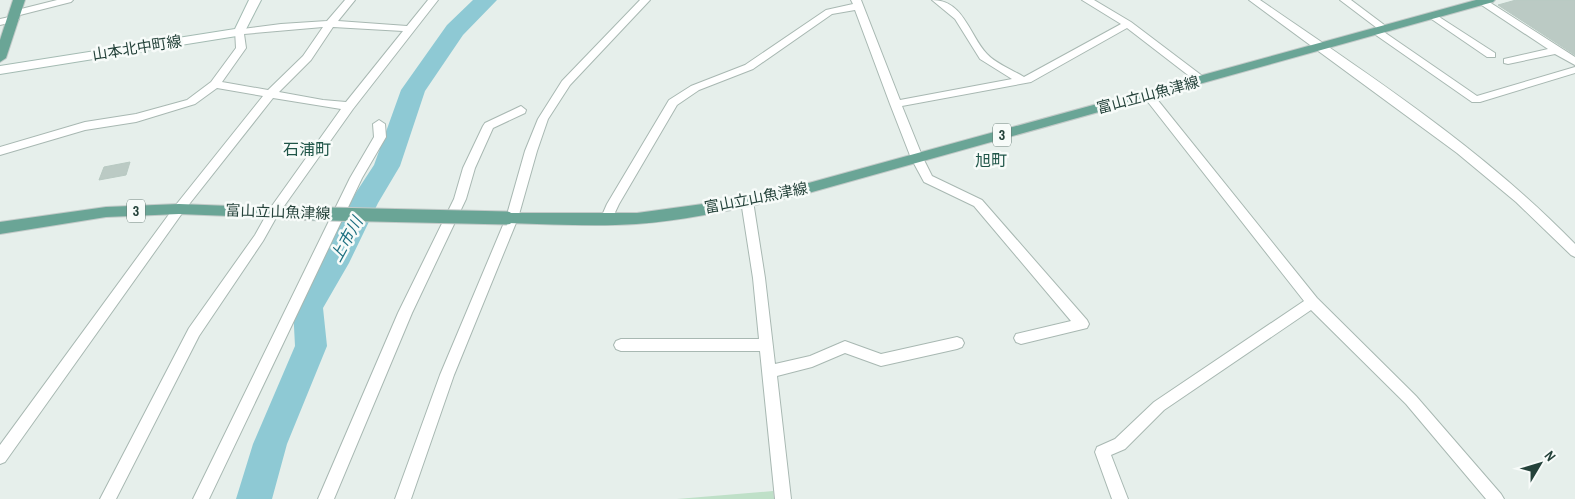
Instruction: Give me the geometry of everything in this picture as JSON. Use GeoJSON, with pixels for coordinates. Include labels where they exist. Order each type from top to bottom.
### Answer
{"type":"FeatureCollection","features":[{"type":"Feature","properties":{"kind":"main road"},"geometry":{"type":"LineString","coordinates":[[0,58],[19,0]]}},
{"type":"Feature","properties":{"kind":"main road"},"geometry":{"type":"LineString","coordinates":[[239,32],[255,0]]}},
{"type":"Feature","properties":{"kind":"main road","name":"富山立山魚津線"},"geometry":{"type":"LineString","coordinates":[[0,228],[106,212],[179,209],[606,220],[660,216],[747,201],[805,188],[1486,1]]}},
{"type":"Feature","properties":{"kind":"main road","name":"山本北中町線"},"geometry":{"type":"LineString","coordinates":[[0,70],[239,32]]}},
{"type":"Feature","properties":{"kind":"street"},"geometry":{"type":"LineString","coordinates":[[0,22],[68,0]]}},
{"type":"Feature","properties":{"kind":"street"},"geometry":{"type":"LineString","coordinates":[[0,457],[179,209],[271,94],[307,58],[330,24],[350,0]]}},
{"type":"Feature","properties":{"kind":"street"},"geometry":{"type":"LineString","coordinates":[[108,499],[194,332],[278,213],[349,106],[433,0]]}},
{"type":"Feature","properties":{"kind":"street"},"geometry":{"type":"LineString","coordinates":[[403,499],[447,375],[509,218],[543,119],[566,83],[596,49],[645,0]]}},
{"type":"Feature","properties":{"kind":"street"},"geometry":{"type":"LineString","coordinates":[[630,16],[657,0]]}},
{"type":"Feature","properties":{"kind":"street"},"geometry":{"type":"LineString","coordinates":[[937,0],[959,17],[984,57],[1022,81]]}},
{"type":"Feature","properties":{"kind":"street"},"geometry":{"type":"LineString","coordinates":[[1087,0],[1128,24],[1201,80]]}},
{"type":"Feature","properties":{"kind":"street"},"geometry":{"type":"LineString","coordinates":[[1254,0],[1323,47],[1474,160],[1559,234],[1575,252]]}},
{"type":"Feature","properties":{"kind":"street"},"geometry":{"type":"LineString","coordinates":[[1345,0],[1380,30],[1476,100],[1575,70]]}},
{"type":"Feature","properties":{"kind":"street"},"geometry":{"type":"LineString","coordinates":[[1486,1],[1575,62]]}},
{"type":"Feature","properties":{"kind":"street"},"geometry":{"type":"LineString","coordinates":[[606,220],[613,204],[673,103],[695,88],[749,67],[828,12],[857,3],[916,158],[928,179],[978,203],[1082,324],[1021,338]]}},
{"type":"Feature","properties":{"kind":"street"},"geometry":{"type":"LineString","coordinates":[[1433,16],[1491,55]]}},
{"type":"Feature","properties":{"kind":"street"},"geometry":{"type":"LineString","coordinates":[[0,151],[85,126],[136,118],[191,102],[215,84],[241,48],[239,32],[277,27],[330,24],[380,24],[409,29]]}},
{"type":"Feature","properties":{"kind":"street"},"geometry":{"type":"LineString","coordinates":[[895,104],[1022,81],[1128,24]]}},
{"type":"Feature","properties":{"kind":"street"},"geometry":{"type":"LineString","coordinates":[[1508,61],[1557,50]]}},
{"type":"Feature","properties":{"kind":"street"},"geometry":{"type":"LineString","coordinates":[[215,84],[322,104],[349,106]]}},
{"type":"Feature","properties":{"kind":"street"},"geometry":{"type":"LineString","coordinates":[[1148,95],[1312,302],[1411,400],[1496,499]]}},
{"type":"Feature","properties":{"kind":"street"},"geometry":{"type":"LineString","coordinates":[[326,499],[405,313],[460,199],[469,168],[489,126],[521,110]]}},
{"type":"Feature","properties":{"kind":"street"},"geometry":{"type":"LineString","coordinates":[[201,499],[356,178],[380,137],[379,124]]}},
{"type":"Feature","properties":{"kind":"street"},"geometry":{"type":"LineString","coordinates":[[747,201],[759,278],[783,499]]}},
{"type":"Feature","properties":{"kind":"street"},"geometry":{"type":"LineString","coordinates":[[1120,499],[1102,452],[1120,444],[1159,406],[1312,302]]}},
{"type":"Feature","properties":{"kind":"street"},"geometry":{"type":"LineString","coordinates":[[768,372],[812,361],[844,346],[881,360],[956,343]]}},
{"type":"Feature","properties":{"kind":"street"},"geometry":{"type":"LineString","coordinates":[[621,346],[766,345]]}},
{"type":"Feature","properties":{"kind":"green space"},"geometry":{"type":"Polygon","coordinates":[[[773,491],[774,499],[677,499],[773,491]]]}},
{"type":"Feature","properties":{"kind":"building"},"geometry":{"type":"Polygon","coordinates":[[[1516,0],[1575,0],[1575,55],[1498,5],[1516,0]]]}},
{"type":"Feature","properties":{"kind":"building"},"geometry":{"type":"Polygon","coordinates":[[[130,162],[126,175],[99,180],[104,167],[130,162]]]}},
{"type":"Feature","properties":{"kind":"waterway","name":"上市川"},"geometry":{"type":"LineString","coordinates":[[254,499],[270,444],[311,346],[308,307],[334,263],[365,201],[387,166],[413,90],[455,30],[486,0]]}},
{"type":"Feature","properties":{"kind":"district","name":"石浦町"},"geometry":{"type":"Point","coordinates":[307,149]}},
{"type":"Feature","properties":{"kind":"district","name":"旭町"},"geometry":{"type":"Point","coordinates":[991,160]}}]}
